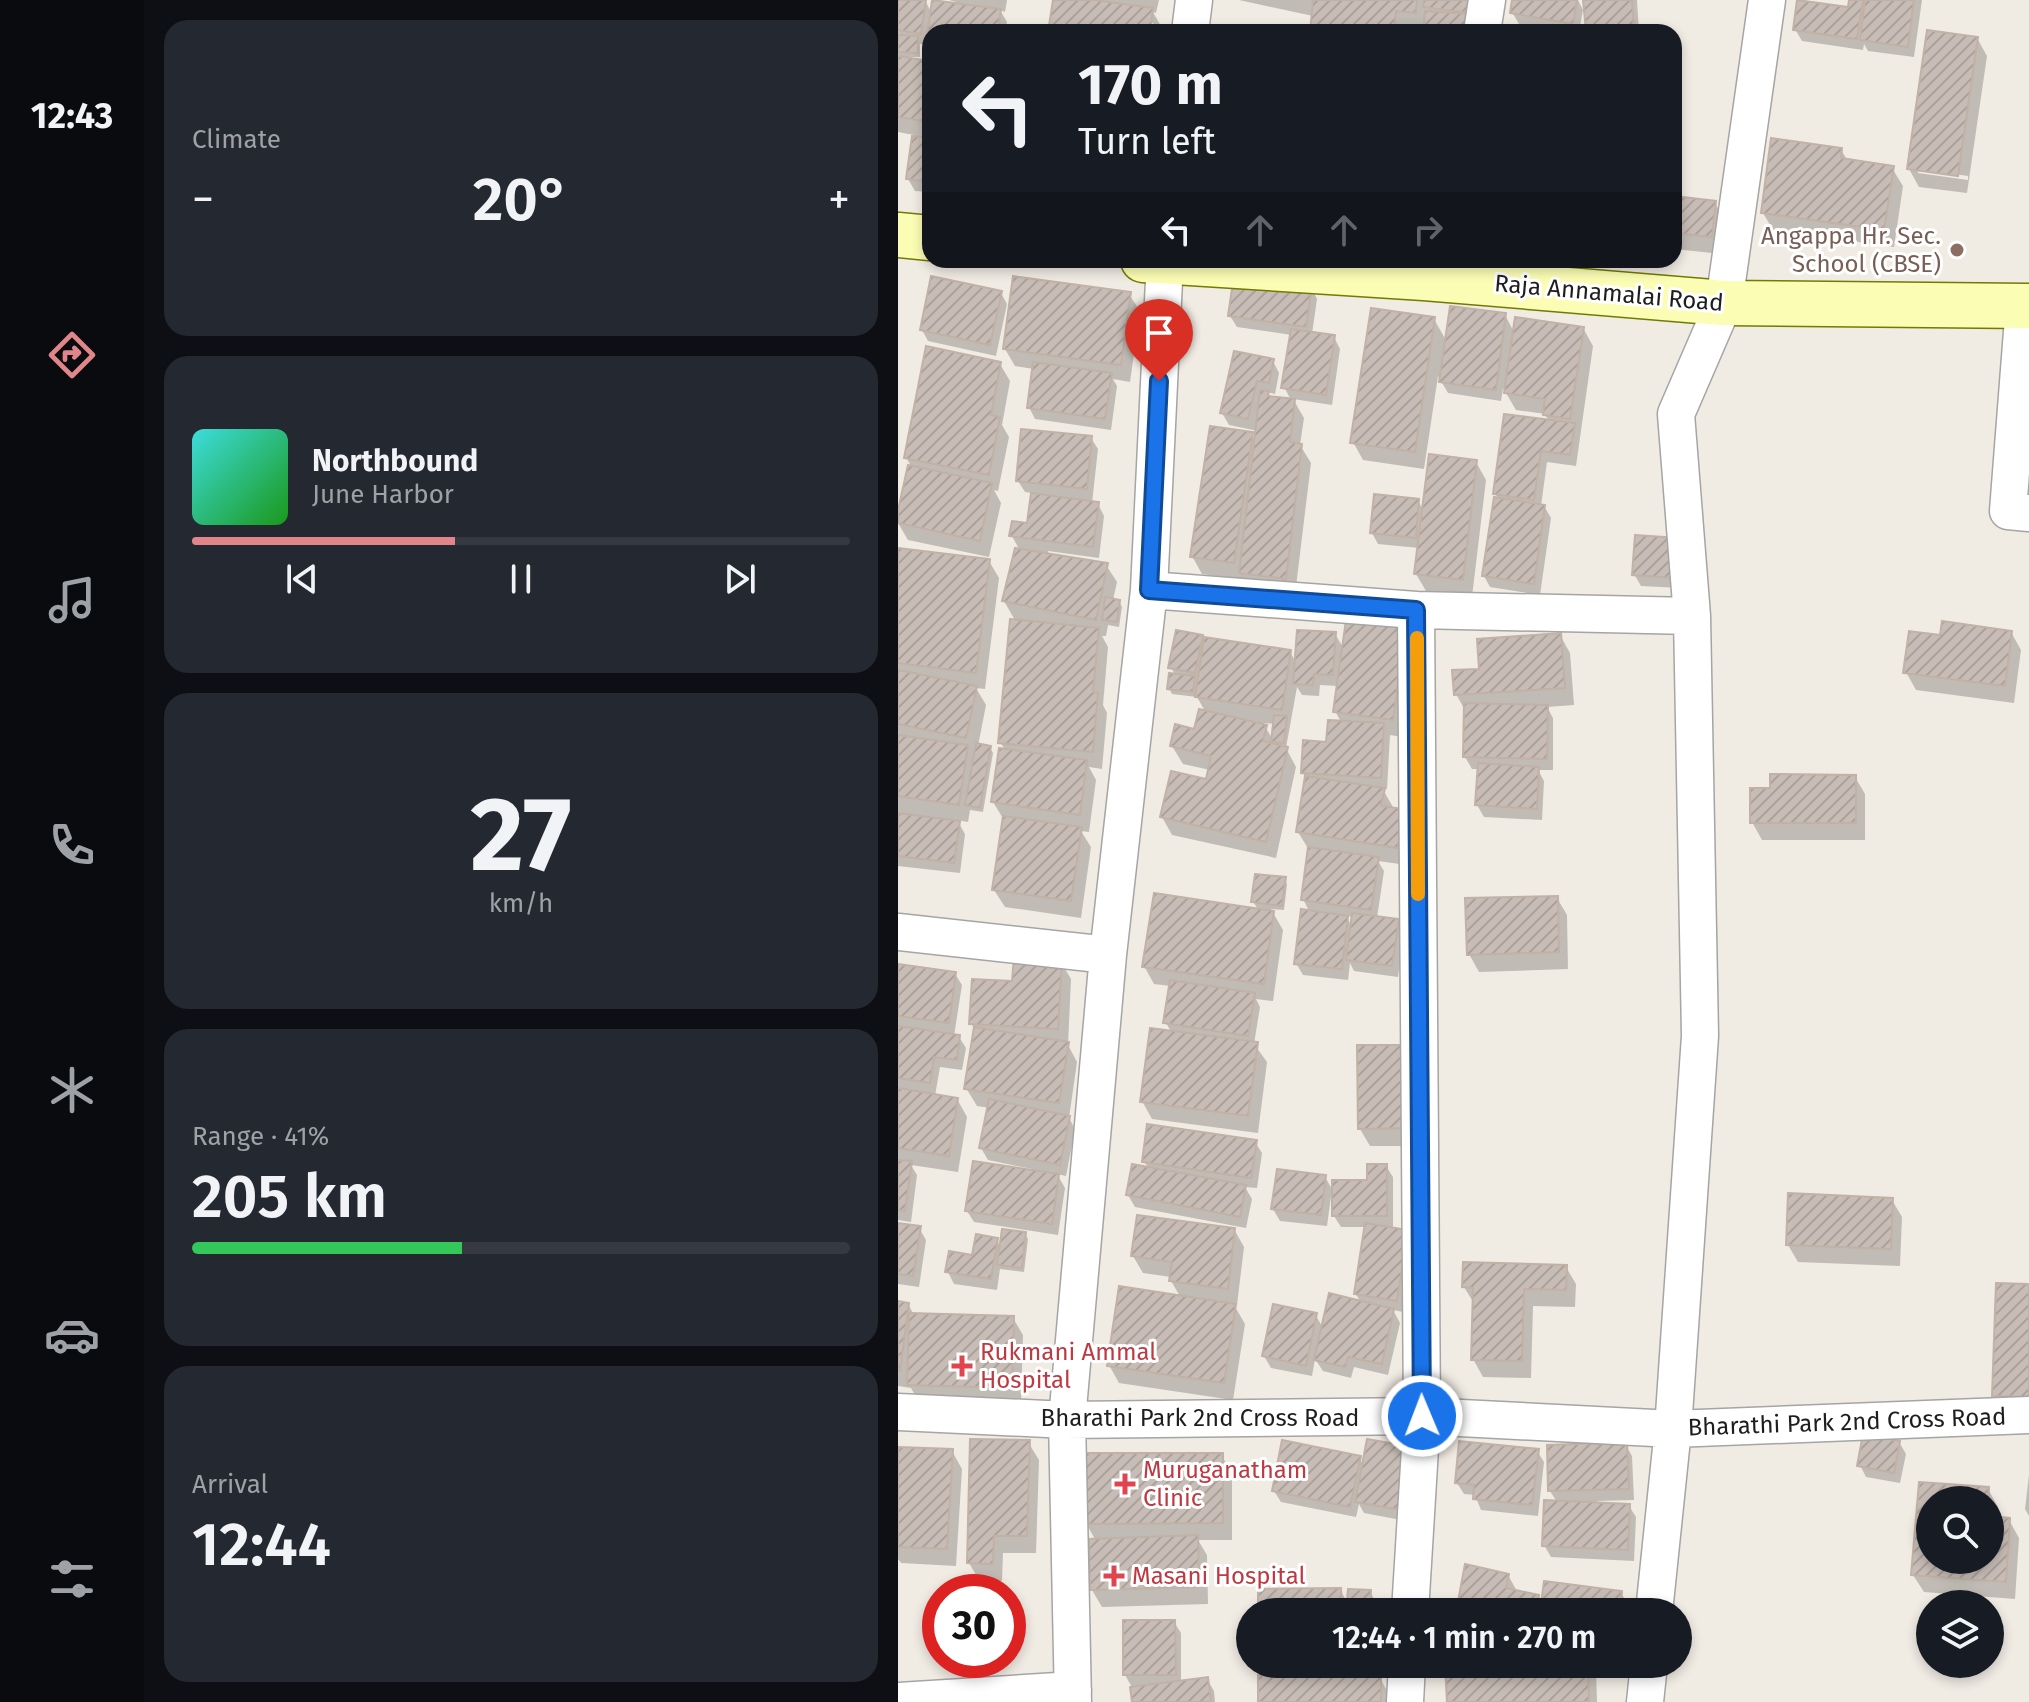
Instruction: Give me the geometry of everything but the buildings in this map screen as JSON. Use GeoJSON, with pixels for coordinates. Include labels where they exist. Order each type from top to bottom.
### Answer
{"type":"FeatureCollection","features":[{"type":"Feature","properties":{"kind":"street"},"geometry":{"type":"LineString","coordinates":[[1191,24],[1194,0]]}},
{"type":"Feature","properties":{"kind":"street"},"geometry":{"type":"LineString","coordinates":[[1483,24],[1487,0]]}},
{"type":"Feature","properties":{"kind":"street"},"geometry":{"type":"LineString","coordinates":[[1655,1598],[1673,1429],[1700,1036],[1692,616],[1676,414],[1724,303],[1767,0]]}},
{"type":"Feature","properties":{"kind":"street"},"geometry":{"type":"LineString","coordinates":[[898,235],[922,237]]}},
{"type":"Feature","properties":{"kind":"street"},"geometry":{"type":"LineString","coordinates":[[898,1701],[1073,1696],[1067,1420],[1108,955],[1149,590],[1157,268]]}},
{"type":"Feature","properties":{"kind":"street","name":"Raja Annamalai Road"},"geometry":{"type":"LineString","coordinates":[[1393,268],[1427,269],[1724,303],[2026,306]]}},
{"type":"Feature","properties":{"kind":"street"},"geometry":{"type":"LineString","coordinates":[[2026,306],[2008,511],[2029,513]]}},
{"type":"Feature","properties":{"kind":"street"},"geometry":{"type":"LineString","coordinates":[[1149,590],[1416,610],[1692,616]]}},
{"type":"Feature","properties":{"kind":"street"},"geometry":{"type":"LineString","coordinates":[[1411,1598],[1422,1416],[1416,610]]}},
{"type":"Feature","properties":{"kind":"street"},"geometry":{"type":"LineString","coordinates":[[898,932],[1108,955]]}},
{"type":"Feature","properties":{"kind":"street","name":"Bharathi Park 2nd Cross Road"},"geometry":{"type":"LineString","coordinates":[[898,1412],[1067,1420],[1422,1416],[1673,1429],[2029,1415]]}},
{"type":"Feature","properties":{"kind":"street"},"geometry":{"type":"LineString","coordinates":[[1405,1702],[1406,1678]]}},
{"type":"Feature","properties":{"kind":"street"},"geometry":{"type":"LineString","coordinates":[[1645,1702],[1648,1678]]}},
{"type":"Feature","properties":{"kind":"slow traffic"},"geometry":{"type":"LineString","coordinates":[[1417,638],[1418,894]]}},
{"type":"Feature","properties":{"kind":"place","name":"Angappa Hr. Sec. School (CBSE)"},"geometry":{"type":"Point","coordinates":[1957,250]}},
{"type":"Feature","properties":{"kind":"place","name":"Rukmani Ammal Hospital"},"geometry":{"type":"Point","coordinates":[962,1366]}},
{"type":"Feature","properties":{"kind":"place","name":"Muruganatham Clinic"},"geometry":{"type":"Point","coordinates":[1125,1484]}},
{"type":"Feature","properties":{"kind":"place","name":"Masani Hospital"},"geometry":{"type":"Point","coordinates":[1114,1576]}},
{"type":"Feature","properties":{"kind":"route"},"geometry":{"type":"LineString","coordinates":[[1159,381],[1149,590],[1416,610],[1422,1416]]}}]}
